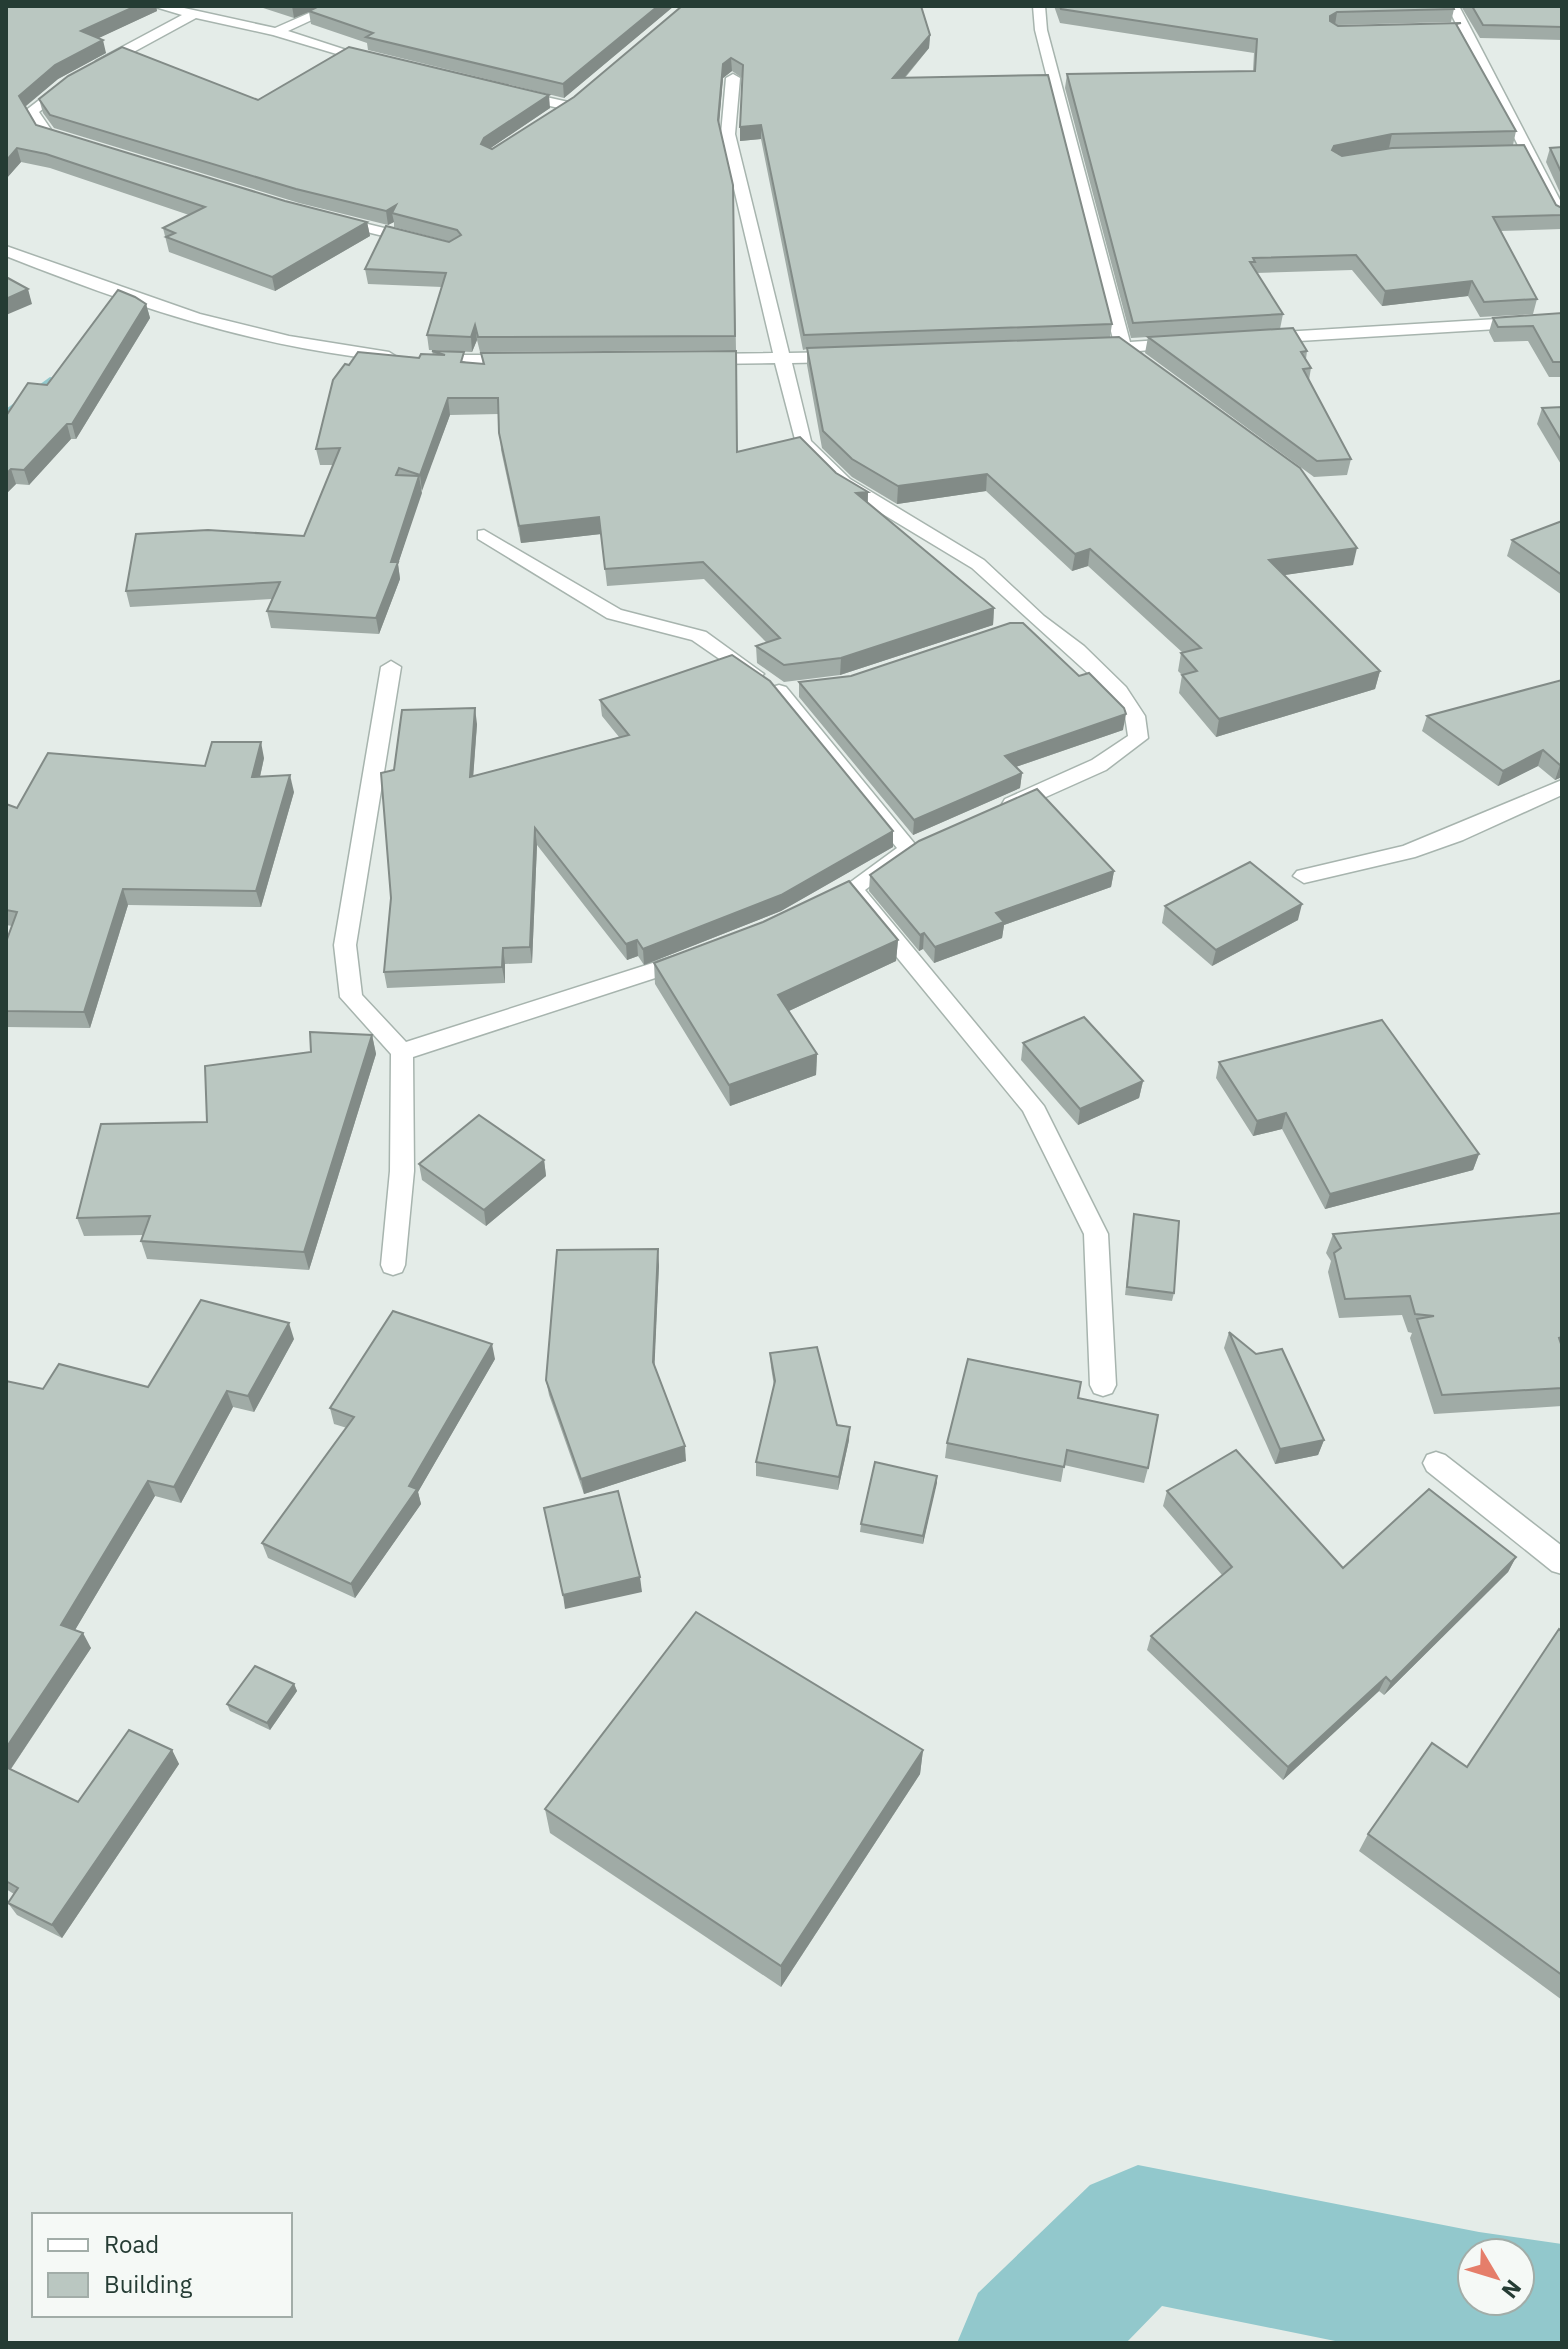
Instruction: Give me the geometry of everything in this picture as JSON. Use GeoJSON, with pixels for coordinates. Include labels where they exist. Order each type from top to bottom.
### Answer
{"type":"FeatureCollection","features":[{"type":"Feature","properties":{"kind":"street"},"geometry":{"type":"LineString","coordinates":[[158,6],[276,32],[390,65]]}},
{"type":"Feature","properties":{"kind":"street"},"geometry":{"type":"LineString","coordinates":[[276,32],[336,6]]}},
{"type":"Feature","properties":{"kind":"street"},"geometry":{"type":"LineString","coordinates":[[1039,6],[1041,30],[1123,347],[1148,365]]}},
{"type":"Feature","properties":{"kind":"street"},"geometry":{"type":"LineString","coordinates":[[1453,6],[1457,29],[1531,152],[1562,218]]}},
{"type":"Feature","properties":{"kind":"street"},"geometry":{"type":"LineString","coordinates":[[90,147],[47,134],[32,111],[84,74],[194,14]]}},
{"type":"Feature","properties":{"kind":"street"},"geometry":{"type":"LineString","coordinates":[[733,78],[728,134],[780,359],[803,443],[844,483],[978,564],[1029,623],[1077,650],[1119,691],[1135,716],[1138,738],[1099,765],[997,810]]}},
{"type":"Feature","properties":{"kind":"street"},"geometry":{"type":"LineString","coordinates":[[508,92],[567,105]]}},
{"type":"Feature","properties":{"kind":"street"},"geometry":{"type":"LineString","coordinates":[[1515,152],[1531,152]]}},
{"type":"Feature","properties":{"kind":"street"},"geometry":{"type":"LineString","coordinates":[[322,216],[423,242]]}},
{"type":"Feature","properties":{"kind":"street"},"geometry":{"type":"LineString","coordinates":[[6,251],[120,296],[219,327],[311,348],[408,360],[526,360]]}},
{"type":"Feature","properties":{"kind":"street"},"geometry":{"type":"LineString","coordinates":[[1249,339],[1562,320]]}},
{"type":"Feature","properties":{"kind":"street"},"geometry":{"type":"LineString","coordinates":[[1077,349],[1186,343]]}},
{"type":"Feature","properties":{"kind":"street"},"geometry":{"type":"LineString","coordinates":[[685,359],[858,356]]}},
{"type":"Feature","properties":{"kind":"street"},"geometry":{"type":"LineString","coordinates":[[484,535],[614,614],[699,636],[779,691],[916,846],[845,893],[1032,1106],[1096,1234],[1103,1385]]}},
{"type":"Feature","properties":{"kind":"street"},"geometry":{"type":"LineString","coordinates":[[391,667],[345,945],[351,997],[402,1052],[402,1171],[393,1265]]}},
{"type":"Feature","properties":{"kind":"street"},"geometry":{"type":"LineString","coordinates":[[779,691],[805,688]]}},
{"type":"Feature","properties":{"kind":"street"},"geometry":{"type":"LineString","coordinates":[[1304,876],[1408,852],[1456,835],[1562,787]]}},
{"type":"Feature","properties":{"kind":"street"},"geometry":{"type":"LineString","coordinates":[[402,1052],[711,951]]}},
{"type":"Feature","properties":{"kind":"street"},"geometry":{"type":"LineString","coordinates":[[1436,1463],[1562,1562]]}},
{"type":"Feature","properties":{"kind":"building"},"geometry":{"type":"Polygon","coordinates":[[[6,6],[136,6],[81,31],[103,40],[55,65],[19,96],[36,125],[285,201],[367,222],[272,277],[166,237],[175,233],[163,228],[205,207],[46,154],[17,148],[6,161],[6,6]]]}},
{"type":"Feature","properties":{"kind":"building"},"geometry":{"type":"Polygon","coordinates":[[[319,6],[658,6],[563,84],[366,37],[373,33],[309,11],[319,6]]]}},
{"type":"Feature","properties":{"kind":"building"},"geometry":{"type":"Polygon","coordinates":[[[682,6],[921,6],[930,35],[893,78],[1048,75],[1112,324],[804,335],[761,125],[740,127],[743,65],[731,58],[723,64],[718,120],[733,185],[735,336],[478,337],[475,325],[471,337],[427,335],[446,273],[365,269],[386,226],[449,242],[461,235],[457,230],[392,213],[396,205],[386,211],[296,189],[50,115],[39,99],[68,76],[122,47],[258,100],[349,47],[549,95],[484,138],[481,144],[492,149],[574,97],[682,6]]]}},
{"type":"Feature","properties":{"kind":"building"},"geometry":{"type":"Polygon","coordinates":[[[1060,6],[1453,6],[1454,9],[1337,12],[1330,16],[1330,21],[1338,26],[1461,23],[1456,24],[1516,131],[1392,134],[1334,146],[1332,150],[1342,156],[1392,148],[1524,145],[1556,205],[1562,208],[1562,215],[1493,217],[1537,299],[1484,302],[1472,281],[1385,291],[1356,255],[1253,258],[1255,262],[1250,262],[1283,314],[1133,323],[1067,74],[1255,71],[1257,39],[1061,9],[1060,6]]]}},
{"type":"Feature","properties":{"kind":"building"},"geometry":{"type":"Polygon","coordinates":[[[1472,6],[1562,6],[1562,27],[1483,25],[1472,6]]]}},
{"type":"Feature","properties":{"kind":"building"},"geometry":{"type":"Polygon","coordinates":[[[1562,147],[1562,174],[1550,148],[1562,147]]]}},
{"type":"Feature","properties":{"kind":"building"},"geometry":{"type":"Polygon","coordinates":[[[6,277],[28,289],[6,299],[6,277]]]}},
{"type":"Feature","properties":{"kind":"building"},"geometry":{"type":"Polygon","coordinates":[[[118,290],[146,304],[72,424],[67,424],[24,470],[11,469],[6,474],[6,416],[28,383],[47,385],[118,290]]]}},
{"type":"Feature","properties":{"kind":"building"},"geometry":{"type":"Polygon","coordinates":[[[1562,313],[1562,362],[1553,362],[1533,326],[1498,327],[1493,318],[1562,313]]]}},
{"type":"Feature","properties":{"kind":"building"},"geometry":{"type":"Polygon","coordinates":[[[1293,328],[1307,351],[1301,352],[1311,368],[1303,369],[1351,459],[1317,461],[1148,337],[1293,328]]]}},
{"type":"Feature","properties":{"kind":"building"},"geometry":{"type":"Polygon","coordinates":[[[1119,337],[1300,468],[1357,548],[1269,560],[1380,671],[1219,719],[1182,675],[1197,671],[1181,653],[1201,648],[1090,549],[1075,554],[987,474],[898,486],[852,459],[823,431],[807,348],[1119,337]]]}},
{"type":"Feature","properties":{"kind":"building"},"geometry":{"type":"Polygon","coordinates":[[[432,351],[464,352],[461,362],[484,364],[481,353],[736,351],[737,452],[800,437],[836,473],[868,492],[856,493],[994,608],[841,658],[784,665],[756,646],[780,638],[703,562],[605,569],[599,517],[519,526],[499,433],[498,398],[448,398],[420,475],[399,468],[396,475],[419,476],[391,562],[398,562],[376,618],[267,611],[280,582],[126,591],[136,534],[208,530],[304,536],[340,448],[316,449],[333,380],[358,352],[419,358],[421,354],[445,355],[432,351]]]}},
{"type":"Feature","properties":{"kind":"building"},"geometry":{"type":"Polygon","coordinates":[[[1562,407],[1562,442],[1542,408],[1562,407]]]}},
{"type":"Feature","properties":{"kind":"building"},"geometry":{"type":"Polygon","coordinates":[[[1562,521],[1562,575],[1512,540],[1562,521]]]}},
{"type":"Feature","properties":{"kind":"building"},"geometry":{"type":"Polygon","coordinates":[[[1010,623],[1023,623],[1079,676],[1089,673],[1124,708],[1126,714],[1005,756],[1022,773],[914,820],[799,682],[851,676],[1010,623]]]}},
{"type":"Feature","properties":{"kind":"building"},"geometry":{"type":"Polygon","coordinates":[[[732,655],[770,681],[893,831],[781,895],[643,949],[637,940],[626,944],[535,828],[530,947],[503,948],[502,967],[384,972],[391,898],[381,773],[394,770],[402,710],[475,708],[470,777],[629,735],[600,700],[732,655]]]}},
{"type":"Feature","properties":{"kind":"building"},"geometry":{"type":"Polygon","coordinates":[[[1562,680],[1560,765],[1543,750],[1503,771],[1427,716],[1562,680]]]}},
{"type":"Feature","properties":{"kind":"building"},"geometry":{"type":"Polygon","coordinates":[[[212,742],[261,742],[252,777],[290,775],[256,891],[123,889],[84,1012],[6,1011],[6,942],[17,912],[6,910],[6,804],[17,808],[48,753],[205,766],[212,742]]]}},
{"type":"Feature","properties":{"kind":"building"},"geometry":{"type":"Polygon","coordinates":[[[1037,789],[1114,871],[996,913],[1004,922],[935,947],[924,933],[920,935],[870,875],[919,841],[1037,789]]]}},
{"type":"Feature","properties":{"kind":"building"},"geometry":{"type":"Polygon","coordinates":[[[1250,862],[1302,904],[1216,950],[1165,906],[1250,862]]]}},
{"type":"Feature","properties":{"kind":"building"},"geometry":{"type":"Polygon","coordinates":[[[849,881],[898,940],[778,995],[817,1054],[729,1085],[654,963],[763,922],[849,881]]]}},
{"type":"Feature","properties":{"kind":"building"},"geometry":{"type":"Polygon","coordinates":[[[1084,1017],[1143,1081],[1080,1109],[1023,1043],[1084,1017]]]}},
{"type":"Feature","properties":{"kind":"building"},"geometry":{"type":"Polygon","coordinates":[[[1382,1020],[1479,1154],[1330,1194],[1286,1113],[1257,1121],[1219,1062],[1382,1020]]]}},
{"type":"Feature","properties":{"kind":"building"},"geometry":{"type":"Polygon","coordinates":[[[310,1032],[372,1035],[304,1252],[141,1241],[150,1216],[77,1218],[101,1124],[207,1122],[205,1066],[311,1052],[310,1032]]]}},
{"type":"Feature","properties":{"kind":"building"},"geometry":{"type":"Polygon","coordinates":[[[479,1115],[544,1160],[484,1210],[419,1164],[479,1115]]]}},
{"type":"Feature","properties":{"kind":"building"},"geometry":{"type":"Polygon","coordinates":[[[1562,1213],[1562,1337],[1559,1338],[1562,1347],[1562,1388],[1442,1395],[1417,1319],[1434,1316],[1415,1314],[1410,1296],[1345,1299],[1334,1253],[1341,1248],[1333,1234],[1562,1213]]]}},
{"type":"Feature","properties":{"kind":"building"},"geometry":{"type":"Polygon","coordinates":[[[1134,1214],[1179,1221],[1174,1293],[1127,1287],[1134,1214]]]}},
{"type":"Feature","properties":{"kind":"building"},"geometry":{"type":"Polygon","coordinates":[[[658,1249],[653,1362],[685,1446],[581,1479],[546,1380],[557,1250],[658,1249]]]}},
{"type":"Feature","properties":{"kind":"building"},"geometry":{"type":"Polygon","coordinates":[[[201,1300],[289,1323],[248,1396],[227,1391],[174,1487],[148,1481],[61,1625],[83,1633],[6,1748],[6,1381],[43,1389],[59,1364],[148,1387],[201,1300]]]}},
{"type":"Feature","properties":{"kind":"building"},"geometry":{"type":"Polygon","coordinates":[[[393,1311],[492,1344],[409,1486],[417,1489],[351,1584],[262,1543],[354,1417],[330,1408],[393,1311]]]}},
{"type":"Feature","properties":{"kind":"building"},"geometry":{"type":"Polygon","coordinates":[[[1229,1332],[1256,1354],[1282,1349],[1324,1440],[1280,1449],[1229,1332]]]}},
{"type":"Feature","properties":{"kind":"building"},"geometry":{"type":"Polygon","coordinates":[[[817,1347],[837,1425],[850,1427],[839,1477],[756,1462],[775,1381],[770,1353],[817,1347]]]}},
{"type":"Feature","properties":{"kind":"building"},"geometry":{"type":"Polygon","coordinates":[[[968,1359],[1081,1382],[1078,1398],[1158,1415],[1148,1468],[1067,1450],[1064,1467],[947,1443],[968,1359]]]}},
{"type":"Feature","properties":{"kind":"building"},"geometry":{"type":"Polygon","coordinates":[[[1236,1450],[1343,1568],[1429,1489],[1516,1557],[1391,1682],[1386,1677],[1288,1767],[1151,1636],[1232,1567],[1167,1491],[1236,1450]]]}},
{"type":"Feature","properties":{"kind":"building"},"geometry":{"type":"Polygon","coordinates":[[[875,1462],[937,1476],[923,1536],[861,1524],[875,1462]]]}},
{"type":"Feature","properties":{"kind":"building"},"geometry":{"type":"Polygon","coordinates":[[[618,1491],[640,1577],[563,1595],[544,1508],[618,1491]]]}},
{"type":"Feature","properties":{"kind":"building"},"geometry":{"type":"Polygon","coordinates":[[[696,1612],[923,1750],[781,1966],[545,1809],[696,1612]]]}},
{"type":"Feature","properties":{"kind":"building"},"geometry":{"type":"Polygon","coordinates":[[[1559,1629],[1562,1632],[1562,1975],[1368,1834],[1432,1743],[1467,1767],[1559,1629]]]}},
{"type":"Feature","properties":{"kind":"building"},"geometry":{"type":"Polygon","coordinates":[[[255,1666],[294,1684],[267,1723],[227,1704],[255,1666]]]}},
{"type":"Feature","properties":{"kind":"building"},"geometry":{"type":"Polygon","coordinates":[[[129,1730],[172,1750],[52,1925],[8,1903],[18,1888],[6,1881],[6,1767],[78,1802],[129,1730]]]}},
{"type":"Feature","properties":{"kind":"waterway"},"geometry":{"type":"LineString","coordinates":[[6,414],[50,380]]}},
{"type":"Feature","properties":{"kind":"waterway"},"geometry":{"type":"LineString","coordinates":[[1028,2343],[1138,2233],[1456,2296]]}},
{"type":"Feature","properties":{"kind":"waterway"},"geometry":{"type":"LineString","coordinates":[[1536,2310],[1562,2314]]}}]}
